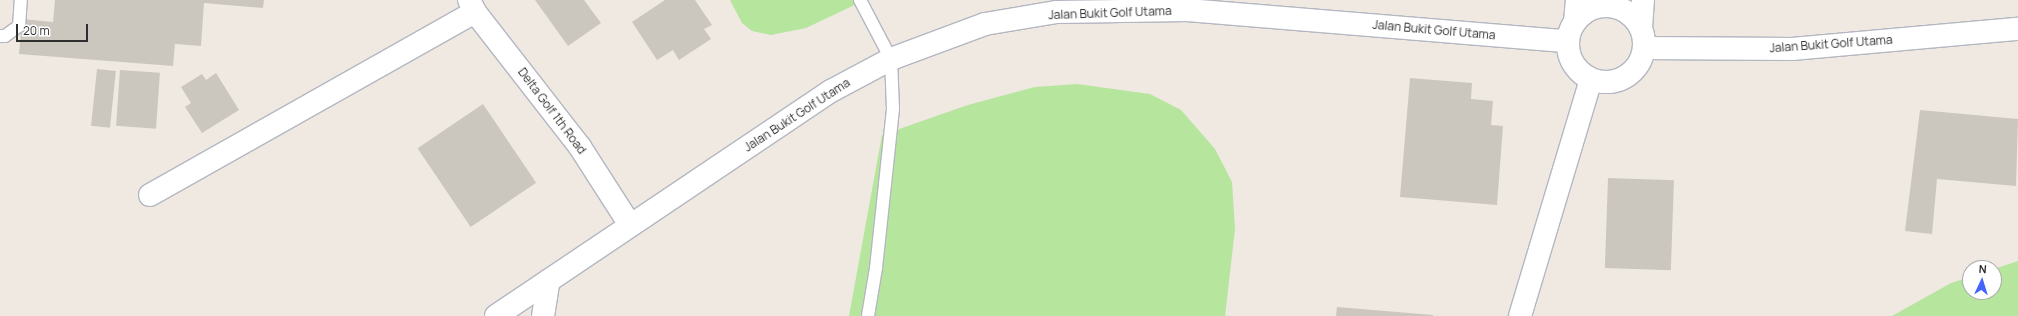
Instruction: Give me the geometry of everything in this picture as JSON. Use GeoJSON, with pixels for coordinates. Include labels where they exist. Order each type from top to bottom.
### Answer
{"type":"FeatureCollection","features":[{"type":"Feature","properties":{"kind":"street"},"geometry":{"type":"LineString","coordinates":[[1577,0],[1571,31],[1574,64],[1591,79],[1615,81],[1626,77],[1641,59],[1643,0]]}},
{"type":"Feature","properties":{"kind":"street"},"geometry":{"type":"LineString","coordinates":[[150,195],[472,6]]}},
{"type":"Feature","properties":{"kind":"street","name":"Delta Golf 1th Road"},"geometry":{"type":"LineString","coordinates":[[472,6],[580,147],[630,225]]}},
{"type":"Feature","properties":{"kind":"street"},"geometry":{"type":"LineString","coordinates":[[1571,31],[1586,11],[1610,6],[1632,16],[1642,38]]}},
{"type":"Feature","properties":{"kind":"street","name":"Jalan Bukit Golf Utama"},"geometry":{"type":"LineString","coordinates":[[496,316],[831,91],[891,59],[985,24],[1057,12],[1187,10],[1571,31]]}},
{"type":"Feature","properties":{"kind":"street","name":"Jalan Bukit Golf Utama"},"geometry":{"type":"LineString","coordinates":[[1642,38],[1792,49],[2018,30]]}},
{"type":"Feature","properties":{"kind":"street"},"geometry":{"type":"LineString","coordinates":[[1520,316],[1591,79]]}},
{"type":"Feature","properties":{"kind":"street"},"geometry":{"type":"LineString","coordinates":[[543,316],[549,280]]}},
{"type":"Feature","properties":{"kind":"lane"},"geometry":{"type":"LineString","coordinates":[[0,36],[5,36],[19,26],[21,0]]}},
{"type":"Feature","properties":{"kind":"lane"},"geometry":{"type":"LineString","coordinates":[[860,0],[891,59],[893,109],[890,155],[868,316]]}},
{"type":"Feature","properties":{"kind":"green space"},"geometry":{"type":"Polygon","coordinates":[[[730,0],[865,0],[806,28],[771,35],[752,31],[742,23],[730,0]]]}},
{"type":"Feature","properties":{"kind":"green space"},"geometry":{"type":"Polygon","coordinates":[[[1077,84],[1150,94],[1181,110],[1215,149],[1232,182],[1235,229],[1225,316],[849,316],[882,135],[968,105],[1035,87],[1077,84]]]}},
{"type":"Feature","properties":{"kind":"green space"},"geometry":{"type":"Polygon","coordinates":[[[2018,261],[2018,316],[1892,316],[1951,283],[1962,280],[1962,300],[2002,300],[2002,266],[2018,261]]]}},
{"type":"Feature","properties":{"kind":"building"},"geometry":{"type":"Polygon","coordinates":[[[55,0],[264,0],[263,8],[204,3],[201,46],[175,44],[173,66],[19,54],[22,19],[53,22],[55,0]]]}},
{"type":"Feature","properties":{"kind":"building"},"geometry":{"type":"Polygon","coordinates":[[[535,0],[584,0],[601,23],[568,46],[535,0]]]}},
{"type":"Feature","properties":{"kind":"building"},"geometry":{"type":"Polygon","coordinates":[[[665,0],[695,0],[712,25],[704,29],[711,39],[679,60],[673,50],[657,60],[632,22],[665,0]]]}},
{"type":"Feature","properties":{"kind":"building"},"geometry":{"type":"Polygon","coordinates":[[[97,69],[116,71],[110,128],[91,126],[97,69]]]}},
{"type":"Feature","properties":{"kind":"building"},"geometry":{"type":"Polygon","coordinates":[[[120,70],[160,73],[156,129],[116,126],[120,70]]]}},
{"type":"Feature","properties":{"kind":"building"},"geometry":{"type":"Polygon","coordinates":[[[216,73],[239,110],[202,133],[185,107],[191,103],[181,87],[202,74],[206,80],[216,73]]]}},
{"type":"Feature","properties":{"kind":"building"},"geometry":{"type":"Polygon","coordinates":[[[1410,78],[1472,83],[1471,99],[1493,101],[1491,125],[1503,126],[1497,205],[1400,197],[1410,78]]]}},
{"type":"Feature","properties":{"kind":"building"},"geometry":{"type":"Polygon","coordinates":[[[483,104],[536,183],[471,227],[418,148],[483,104]]]}},
{"type":"Feature","properties":{"kind":"building"},"geometry":{"type":"Polygon","coordinates":[[[1920,110],[2018,119],[2016,186],[1937,179],[1932,234],[1905,231],[1920,110]]]}},
{"type":"Feature","properties":{"kind":"building"},"geometry":{"type":"Polygon","coordinates":[[[1608,178],[1674,180],[1671,270],[1605,268],[1608,178]]]}},
{"type":"Feature","properties":{"kind":"building"},"geometry":{"type":"Polygon","coordinates":[[[1337,307],[1433,315],[1433,316],[1336,316],[1337,307]]]}}]}
